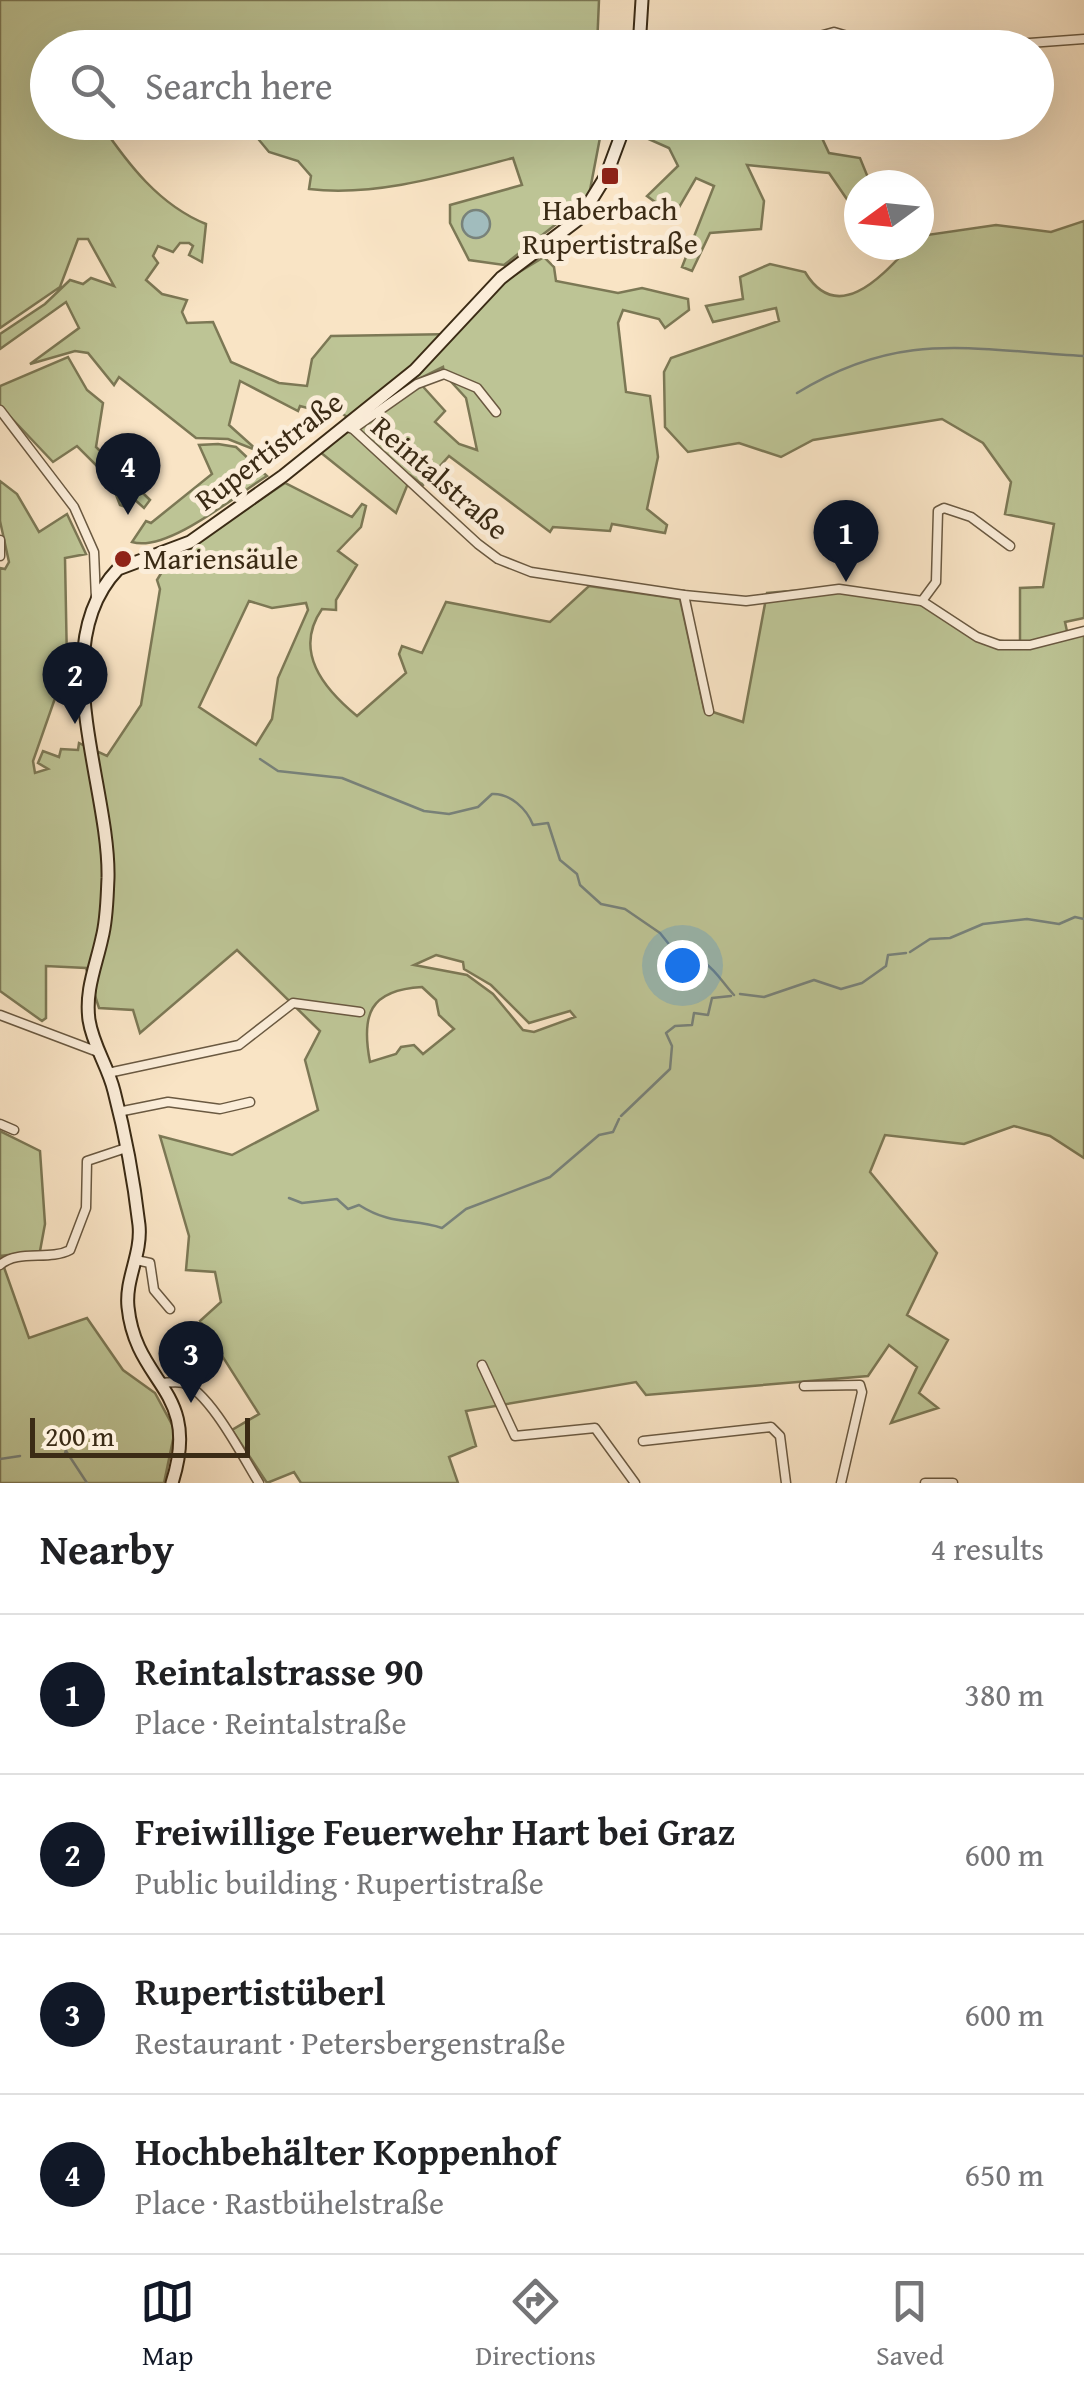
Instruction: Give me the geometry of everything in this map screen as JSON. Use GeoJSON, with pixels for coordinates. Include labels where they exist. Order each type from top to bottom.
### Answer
{"type":"FeatureCollection","features":[{"type":"Feature","properties":{"kind":"main road"},"geometry":{"type":"LineString","coordinates":[[641,30],[642,0]]}},
{"type":"Feature","properties":{"kind":"main road","name":"Rupertistraße"},"geometry":{"type":"LineString","coordinates":[[172,1483],[182,1431],[139,1346],[129,1315],[128,1290],[139,1230],[118,1112],[98,1052],[88,998],[105,923],[108,856],[83,675],[88,630],[118,569],[190,542],[348,428],[414,370],[501,278],[580,218],[606,176],[620,140]]}},
{"type":"Feature","properties":{"kind":"street"},"geometry":{"type":"LineString","coordinates":[[1054,40],[1084,38]]}},
{"type":"Feature","properties":{"kind":"street"},"geometry":{"type":"LineString","coordinates":[[348,428],[417,384],[444,374],[477,388],[496,412]]}},
{"type":"Feature","properties":{"kind":"street"},"geometry":{"type":"LineString","coordinates":[[0,410],[78,516],[96,562],[98,604]]}},
{"type":"Feature","properties":{"kind":"street","name":"Reintalstraße"},"geometry":{"type":"LineString","coordinates":[[348,428],[498,560],[531,572],[746,601],[839,590],[922,601],[977,638],[999,645],[1030,645],[1084,631]]}},
{"type":"Feature","properties":{"kind":"street"},"geometry":{"type":"LineString","coordinates":[[922,601],[936,582],[938,510],[944,508],[971,516],[1010,546]]}},
{"type":"Feature","properties":{"kind":"street"},"geometry":{"type":"LineString","coordinates":[[0,540],[0,556]]}},
{"type":"Feature","properties":{"kind":"street"},"geometry":{"type":"LineString","coordinates":[[684,595],[708,710]]}},
{"type":"Feature","properties":{"kind":"street"},"geometry":{"type":"LineString","coordinates":[[108,1074],[239,1045],[293,1003],[360,1012]]}},
{"type":"Feature","properties":{"kind":"street"},"geometry":{"type":"LineString","coordinates":[[0,1015],[98,1052]]}},
{"type":"Feature","properties":{"kind":"street"},"geometry":{"type":"LineString","coordinates":[[118,1112],[168,1102],[220,1109],[250,1102]]}},
{"type":"Feature","properties":{"kind":"street"},"geometry":{"type":"LineString","coordinates":[[0,1124],[14,1130]]}},
{"type":"Feature","properties":{"kind":"street"},"geometry":{"type":"LineString","coordinates":[[0,1265],[10,1258],[58,1256],[70,1250],[86,1208],[85,1164],[90,1156],[124,1149]]}},
{"type":"Feature","properties":{"kind":"street"},"geometry":{"type":"LineString","coordinates":[[136,1260],[150,1263],[154,1290],[170,1309]]}},
{"type":"Feature","properties":{"kind":"street"},"geometry":{"type":"LineString","coordinates":[[482,1366],[515,1436],[594,1428],[635,1483]]}},
{"type":"Feature","properties":{"kind":"street"},"geometry":{"type":"LineString","coordinates":[[160,1383],[186,1384],[201,1397],[259,1483]]}},
{"type":"Feature","properties":{"kind":"street"},"geometry":{"type":"LineString","coordinates":[[804,1386],[860,1386],[841,1483]]}},
{"type":"Feature","properties":{"kind":"street"},"geometry":{"type":"LineString","coordinates":[[642,1441],[772,1427],[780,1436],[786,1483]]}},
{"type":"Feature","properties":{"kind":"street"},"geometry":{"type":"LineString","coordinates":[[925,1483],[953,1483]]}},
{"type":"Feature","properties":{"kind":"green space"},"geometry":{"type":"Polygon","coordinates":[[[0,0],[599,0],[598,30],[30,30],[30,140],[112,140],[159,195],[206,224],[202,262],[189,255],[193,246],[189,243],[180,243],[173,252],[158,246],[153,256],[158,263],[146,280],[162,294],[187,300],[182,312],[187,323],[213,322],[231,362],[279,383],[307,386],[312,359],[331,336],[456,334],[506,280],[544,257],[554,267],[556,281],[618,293],[642,288],[688,299],[689,310],[665,328],[659,319],[623,310],[618,323],[626,392],[650,396],[658,457],[647,509],[667,525],[665,533],[612,524],[610,531],[553,527],[550,532],[449,456],[423,485],[411,476],[396,513],[320,452],[355,423],[339,411],[334,415],[300,406],[298,411],[240,381],[229,425],[258,451],[228,439],[196,438],[119,377],[114,385],[88,353],[75,351],[30,364],[79,328],[66,302],[0,349],[0,334],[45,304],[70,280],[83,284],[91,278],[114,286],[88,239],[78,239],[60,287],[0,328],[0,0]],[[443,367],[417,380],[445,411],[435,422],[459,444],[477,450],[466,398],[444,374],[443,367]]]}},
{"type":"Feature","properties":{"kind":"green space"},"geometry":{"type":"Polygon","coordinates":[[[259,140],[600,140],[590,190],[579,213],[569,214],[504,265],[469,260],[450,223],[450,205],[522,185],[513,158],[386,187],[334,191],[309,189],[311,176],[298,161],[269,152],[259,140]]]}},
{"type":"Feature","properties":{"kind":"green space"},"geometry":{"type":"Polygon","coordinates":[[[651,140],[823,140],[829,153],[860,158],[865,170],[844,170],[844,195],[829,173],[747,165],[764,201],[761,229],[710,233],[692,271],[682,267],[714,186],[696,178],[674,216],[647,196],[678,166],[669,148],[651,140]]]}},
{"type":"Feature","properties":{"kind":"green space"},"geometry":{"type":"Polygon","coordinates":[[[1084,221],[1084,618],[1065,622],[1068,636],[1084,631],[1084,1158],[1050,1136],[1014,1126],[964,1144],[885,1135],[870,1172],[937,1253],[907,1315],[948,1340],[919,1393],[938,1408],[891,1423],[917,1367],[889,1345],[868,1376],[646,1395],[636,1382],[466,1411],[476,1446],[449,1457],[458,1483],[301,1483],[294,1472],[267,1483],[232,1430],[259,1414],[200,1321],[221,1302],[215,1272],[186,1270],[189,1236],[160,1136],[232,1155],[318,1110],[305,1060],[320,1031],[237,950],[140,1033],[133,1010],[99,1008],[86,968],[46,966],[46,1018],[42,1021],[0,991],[0,568],[5,569],[9,562],[0,521],[0,481],[17,494],[39,532],[67,514],[86,554],[65,558],[67,664],[33,761],[35,773],[48,769],[38,763],[43,751],[59,757],[61,749],[78,750],[79,743],[107,756],[141,705],[160,589],[157,580],[168,562],[285,483],[352,517],[362,504],[366,506],[361,527],[338,551],[357,565],[336,600],[336,610],[322,609],[310,640],[311,654],[323,681],[357,716],[406,673],[399,654],[402,646],[422,653],[446,602],[550,622],[589,586],[680,599],[704,709],[743,722],[767,593],[846,591],[909,597],[938,608],[974,634],[1020,642],[1020,588],[1043,587],[1054,524],[1005,514],[1011,482],[983,443],[942,419],[813,440],[781,457],[739,443],[688,452],[665,427],[664,372],[671,358],[779,321],[776,308],[713,322],[706,306],[743,299],[740,277],[770,264],[805,272],[818,288],[846,296],[874,281],[897,260],[934,260],[934,234],[996,225],[1051,232],[1084,221]],[[249,601],[199,707],[256,745],[272,719],[278,678],[308,610],[306,603],[272,608],[249,601]],[[436,955],[414,965],[467,975],[493,994],[523,1030],[534,1032],[575,1017],[570,1011],[529,1023],[491,985],[464,969],[463,962],[436,955]],[[422,987],[390,993],[373,1008],[367,1031],[370,1062],[414,1045],[423,1054],[454,1029],[439,1015],[436,1000],[422,987]]]}},
{"type":"Feature","properties":{"kind":"green space"},"geometry":{"type":"Polygon","coordinates":[[[68,357],[87,390],[103,403],[96,447],[150,500],[144,508],[134,499],[126,507],[120,505],[110,479],[77,446],[53,462],[0,406],[0,386],[68,357]]]}},
{"type":"Feature","properties":{"kind":"green space"},"geometry":{"type":"Polygon","coordinates":[[[199,445],[236,447],[267,476],[182,531],[147,543],[132,542],[146,521],[151,523],[212,474],[199,445]]]}},
{"type":"Feature","properties":{"kind":"green space"},"geometry":{"type":"Polygon","coordinates":[[[0,1131],[40,1151],[45,1224],[40,1251],[0,1256],[0,1131]]]}},
{"type":"Feature","properties":{"kind":"green space"},"geometry":{"type":"Polygon","coordinates":[[[0,1256],[29,1338],[87,1318],[123,1370],[155,1393],[175,1430],[164,1483],[0,1483],[0,1256]]]}},
{"type":"Feature","properties":{"kind":"water"},"geometry":{"type":"Polygon","coordinates":[[[476,210],[486,214],[490,224],[486,234],[476,238],[466,234],[462,224],[466,214],[476,210]]]}},
{"type":"Feature","properties":{"kind":"waterway"},"geometry":{"type":"LineString","coordinates":[[797,393],[870,359],[903,352],[971,348],[1084,356]]}},
{"type":"Feature","properties":{"kind":"waterway"},"geometry":{"type":"LineString","coordinates":[[260,759],[278,771],[342,778],[424,811],[449,814],[478,807],[492,794],[511,799],[527,813],[533,825],[548,823],[560,860],[601,904],[625,909],[660,933],[676,953],[705,963],[734,995]]}},
{"type":"Feature","properties":{"kind":"waterway"},"geometry":{"type":"LineString","coordinates":[[910,952],[930,939],[950,938],[983,924],[1027,919],[1059,924],[1075,917],[1084,919]]}},
{"type":"Feature","properties":{"kind":"waterway"},"geometry":{"type":"LineString","coordinates":[[740,994],[764,997],[814,980],[841,989],[862,983],[886,966],[888,955],[906,953]]}},
{"type":"Feature","properties":{"kind":"waterway"},"geometry":{"type":"LineString","coordinates":[[621,1116],[670,1069],[672,1046],[666,1033],[675,1026],[692,1025],[694,1013],[708,1015],[712,998],[731,996]]}},
{"type":"Feature","properties":{"kind":"waterway"},"geometry":{"type":"LineString","coordinates":[[289,1198],[302,1203],[337,1199],[348,1209],[359,1205],[392,1219],[442,1228],[466,1209],[550,1177],[599,1135],[613,1132],[619,1119]]}},
{"type":"Feature","properties":{"kind":"waterway"},"geometry":{"type":"LineString","coordinates":[[65,1453],[68,1445],[84,1441]]}},
{"type":"Feature","properties":{"kind":"waterway"},"geometry":{"type":"LineString","coordinates":[[66,1451],[87,1483]]}},
{"type":"Feature","properties":{"kind":"waterway"},"geometry":{"type":"LineString","coordinates":[[0,1459],[20,1456]]}},
{"type":"Feature","properties":{"kind":"place","name":"Haberbach Rupertistraße"},"geometry":{"type":"Point","coordinates":[610,176]}},
{"type":"Feature","properties":{"kind":"place","name":"Hochbehälter Koppenhof"},"geometry":{"type":"Point","coordinates":[128,515]}},
{"type":"Feature","properties":{"kind":"place","name":"Mariensäule"},"geometry":{"type":"Point","coordinates":[123,559]}},
{"type":"Feature","properties":{"kind":"place","name":"Reintalstrasse 90"},"geometry":{"type":"Point","coordinates":[846,582]}},
{"type":"Feature","properties":{"kind":"place","name":"Freiwillige Feuerwehr Hart bei Graz"},"geometry":{"type":"Point","coordinates":[75,724]}},
{"type":"Feature","properties":{"kind":"place","name":"Rupertistüberl"},"geometry":{"type":"Point","coordinates":[191,1403]}}]}
